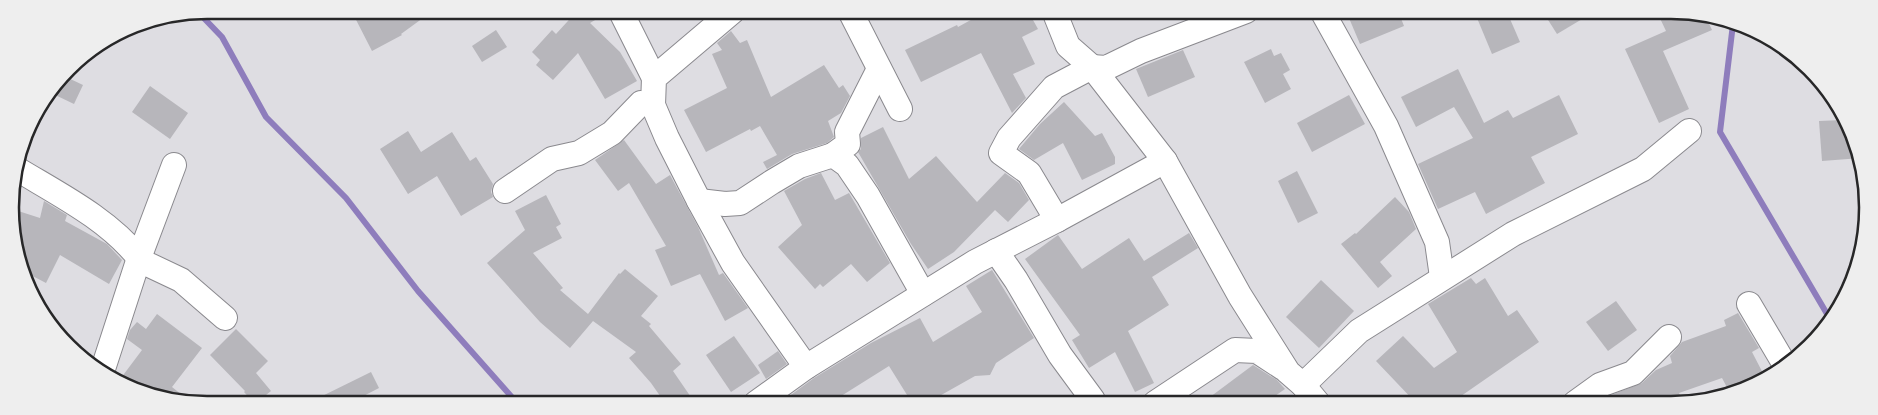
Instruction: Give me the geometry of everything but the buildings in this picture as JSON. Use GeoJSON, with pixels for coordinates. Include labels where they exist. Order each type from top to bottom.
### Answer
{"type":"FeatureCollection","features":[{"type":"Feature","properties":{"kind":"street"},"geometry":{"type":"LineString","coordinates":[[624,19],[654,78],[653,105],[667,138],[699,201],[733,263],[806,367]]}},
{"type":"Feature","properties":{"kind":"street"},"geometry":{"type":"LineString","coordinates":[[654,78],[722,19]]}},
{"type":"Feature","properties":{"kind":"street"},"geometry":{"type":"LineString","coordinates":[[854,19],[900,109]]}},
{"type":"Feature","properties":{"kind":"street"},"geometry":{"type":"LineString","coordinates":[[1057,19],[1068,46],[1092,67],[1165,161],[1240,296],[1303,387]]}},
{"type":"Feature","properties":{"kind":"street"},"geometry":{"type":"LineString","coordinates":[[1057,220],[1029,173],[1001,153],[1009,138],[1054,87],[1092,67],[1106,68],[1141,51],[1225,19]]}},
{"type":"Feature","properties":{"kind":"street"},"geometry":{"type":"LineString","coordinates":[[1326,19],[1386,126],[1437,242],[1442,277]]}},
{"type":"Feature","properties":{"kind":"street"},"geometry":{"type":"LineString","coordinates":[[699,201],[725,204],[740,203],[799,166],[833,155],[848,144],[846,132],[879,70]]}},
{"type":"Feature","properties":{"kind":"street"},"geometry":{"type":"LineString","coordinates":[[505,191],[552,159],[579,153],[612,133],[641,103],[653,105]]}},
{"type":"Feature","properties":{"kind":"street"},"geometry":{"type":"LineString","coordinates":[[1303,387],[1359,331],[1513,234],[1644,169],[1689,131]]}},
{"type":"Feature","properties":{"kind":"street"},"geometry":{"type":"LineString","coordinates":[[833,155],[847,165],[868,196],[923,294]]}},
{"type":"Feature","properties":{"kind":"street"},"geometry":{"type":"LineString","coordinates":[[766,396],[806,367],[996,250],[1057,220],[1165,161]]}},
{"type":"Feature","properties":{"kind":"street"},"geometry":{"type":"LineString","coordinates":[[104,365],[139,258],[174,165]]}},
{"type":"Feature","properties":{"kind":"street"},"geometry":{"type":"LineString","coordinates":[[22,172],[100,220],[145,263],[181,280],[225,318]]}},
{"type":"Feature","properties":{"kind":"street"},"geometry":{"type":"LineString","coordinates":[[996,250],[1060,355],[1090,396]]}},
{"type":"Feature","properties":{"kind":"street"},"geometry":{"type":"LineString","coordinates":[[1749,304],[1782,359]]}},
{"type":"Feature","properties":{"kind":"street"},"geometry":{"type":"LineString","coordinates":[[1585,396],[1600,385],[1633,372],[1669,337]]}},
{"type":"Feature","properties":{"kind":"street"},"geometry":{"type":"LineString","coordinates":[[1166,396],[1235,350],[1257,351],[1303,387]]}},
{"type":"Feature","properties":{"kind":"waterway"},"geometry":{"type":"LineString","coordinates":[[205,19],[222,37],[266,117],[346,198],[418,291],[511,396]]}},
{"type":"Feature","properties":{"kind":"waterway"},"geometry":{"type":"LineString","coordinates":[[1732,29],[1720,132],[1826,313]]}}]}
